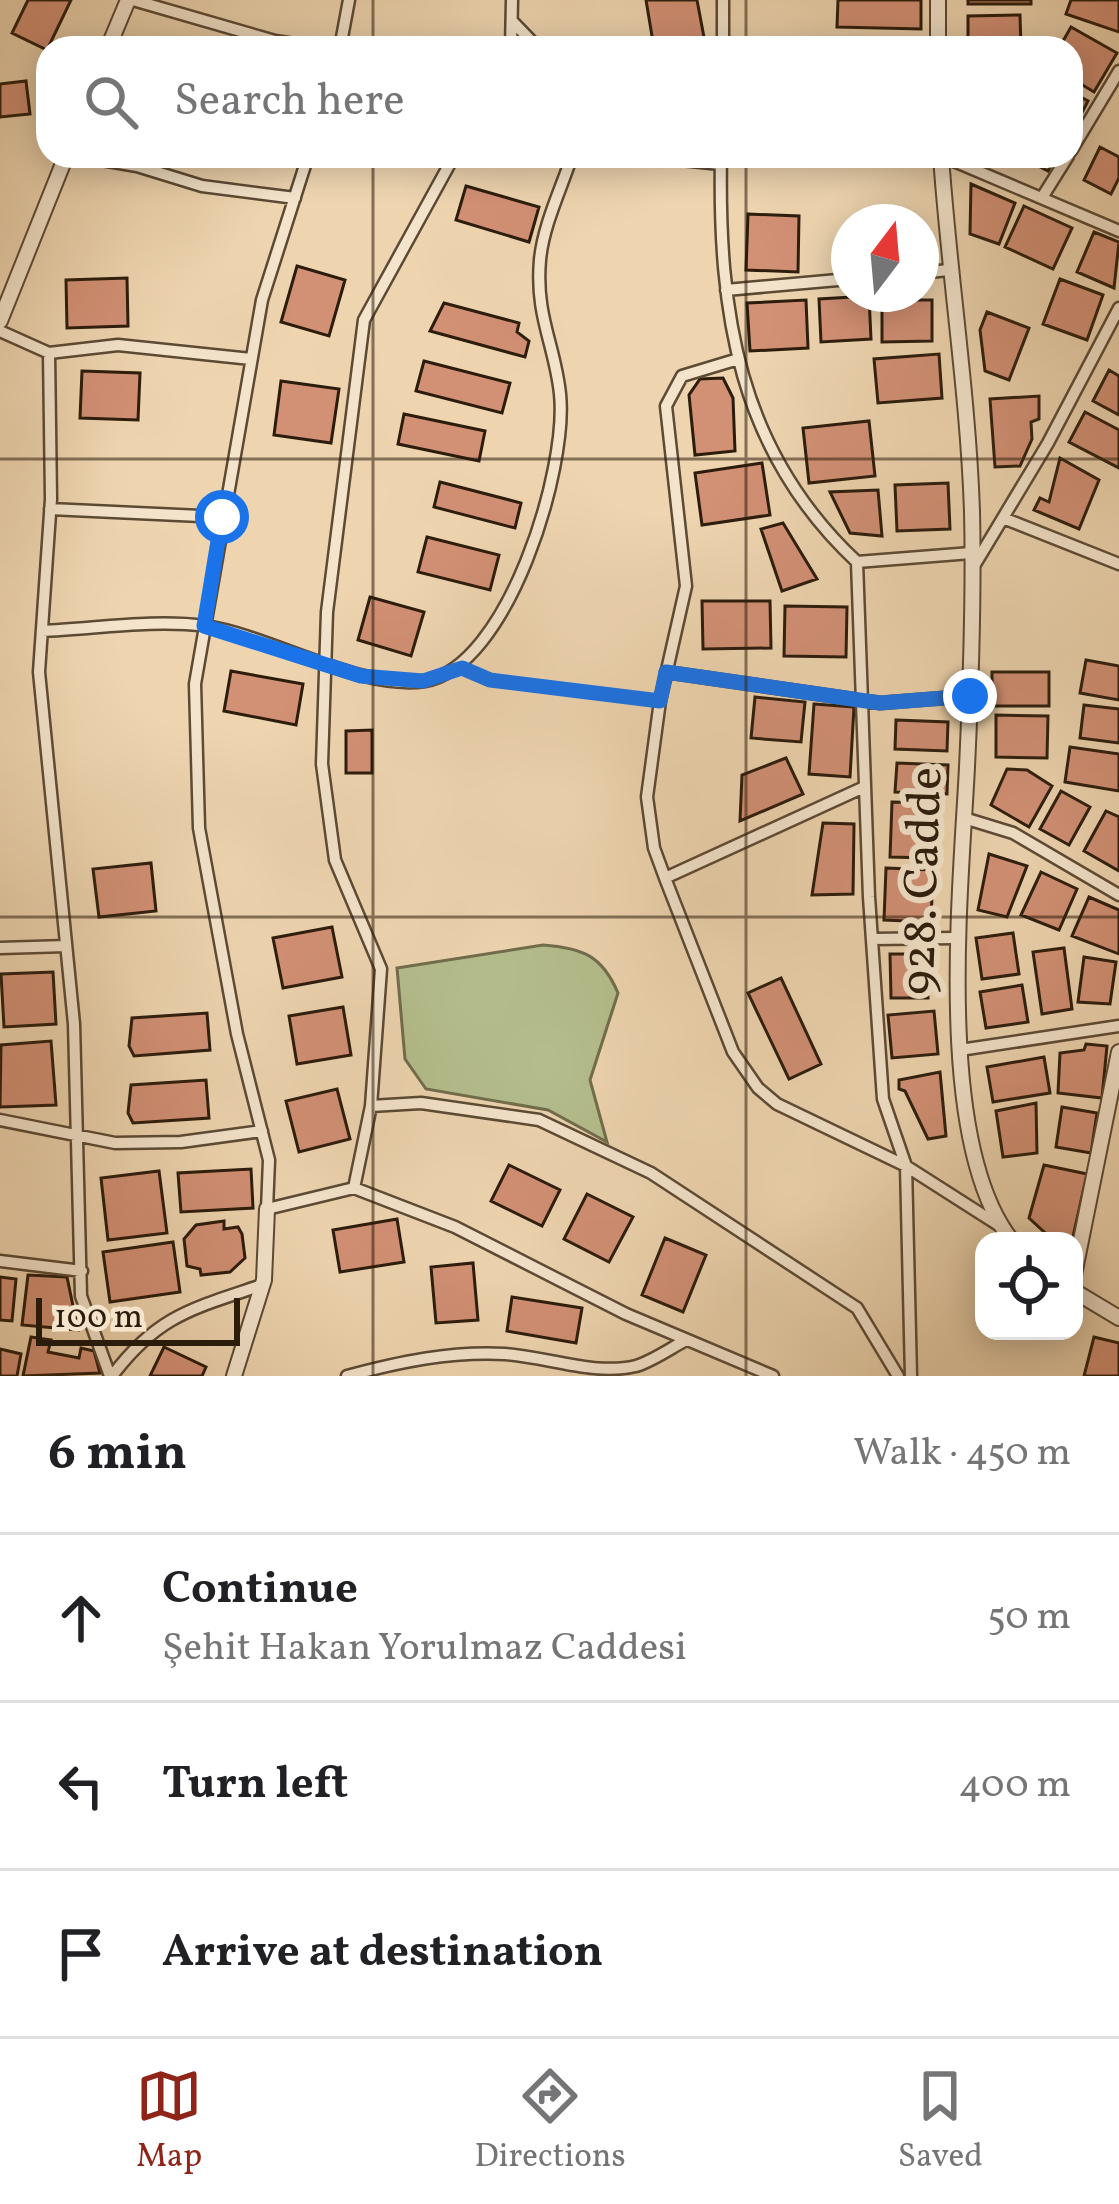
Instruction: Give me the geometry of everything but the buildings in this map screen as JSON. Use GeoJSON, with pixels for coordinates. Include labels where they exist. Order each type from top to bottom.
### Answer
{"type":"FeatureCollection","features":[{"type":"Feature","properties":{"kind":"street"},"geometry":{"type":"LineString","coordinates":[[114,36],[130,0],[257,36]]}},
{"type":"Feature","properties":{"kind":"street"},"geometry":{"type":"LineString","coordinates":[[342,36],[349,0]]}},
{"type":"Feature","properties":{"kind":"street"},"geometry":{"type":"LineString","coordinates":[[512,0],[512,36]]}},
{"type":"Feature","properties":{"kind":"street"},"geometry":{"type":"LineString","coordinates":[[723,0],[723,36]]}},
{"type":"Feature","properties":{"kind":"street"},"geometry":{"type":"LineString","coordinates":[[938,0],[938,36]]}},
{"type":"Feature","properties":{"kind":"street"},"geometry":{"type":"LineString","coordinates":[[513,22],[526,36]]}},
{"type":"Feature","properties":{"kind":"street"},"geometry":{"type":"LineString","coordinates":[[1083,130],[1119,71]]}},
{"type":"Feature","properties":{"kind":"street"},"geometry":{"type":"LineString","coordinates":[[0,321],[61,168]]}},
{"type":"Feature","properties":{"kind":"street"},"geometry":{"type":"LineString","coordinates":[[144,168],[202,186],[295,198]]}},
{"type":"Feature","properties":{"kind":"street"},"geometry":{"type":"LineString","coordinates":[[234,1376],[262,1286],[269,1160],[237,1034],[199,828],[196,684],[262,300],[304,168]]}},
{"type":"Feature","properties":{"kind":"street"},"geometry":{"type":"LineString","coordinates":[[354,1188],[371,1106],[381,969],[335,860],[322,764],[326,661],[364,320],[447,168]]}},
{"type":"Feature","properties":{"kind":"street"},"geometry":{"type":"LineString","coordinates":[[42,631],[204,626],[326,661],[361,676],[423,681],[462,668],[501,618],[549,489],[560,395],[539,313],[540,256],[568,168]]}},
{"type":"Feature","properties":{"kind":"street"},"geometry":{"type":"LineString","coordinates":[[720,168],[726,290],[735,360],[765,437],[796,490],[817,524],[857,562],[971,561],[1003,518],[1119,308]]}},
{"type":"Feature","properties":{"kind":"street","name":"928. Cadde"},"geometry":{"type":"LineString","coordinates":[[943,168],[971,561],[970,696],[955,938],[960,1050],[979,1170],[1005,1232]]}},
{"type":"Feature","properties":{"kind":"street"},"geometry":{"type":"LineString","coordinates":[[972,168],[1119,231]]}},
{"type":"Feature","properties":{"kind":"street"},"geometry":{"type":"LineString","coordinates":[[1043,196],[1060,168]]}},
{"type":"Feature","properties":{"kind":"street"},"geometry":{"type":"LineString","coordinates":[[939,271],[948,270]]}},
{"type":"Feature","properties":{"kind":"street"},"geometry":{"type":"LineString","coordinates":[[726,290],[831,281]]}},
{"type":"Feature","properties":{"kind":"street"},"geometry":{"type":"LineString","coordinates":[[0,331],[49,353],[118,345],[251,359]]}},
{"type":"Feature","properties":{"kind":"street"},"geometry":{"type":"LineString","coordinates":[[49,353],[50,509],[39,672],[66,946],[81,1296],[111,1376]]}},
{"type":"Feature","properties":{"kind":"street"},"geometry":{"type":"LineString","coordinates":[[735,360],[682,376],[668,394],[686,586],[660,701],[647,797],[654,848],[733,1052],[758,1088],[777,1104],[906,1166],[1000,1226]]}},
{"type":"Feature","properties":{"kind":"street"},"geometry":{"type":"LineString","coordinates":[[50,509],[222,517]]}},
{"type":"Feature","properties":{"kind":"street"},"geometry":{"type":"LineString","coordinates":[[1003,518],[1119,564]]}},
{"type":"Feature","properties":{"kind":"street"},"geometry":{"type":"LineString","coordinates":[[857,562],[862,788],[872,939],[883,1099],[906,1166],[911,1376]]}},
{"type":"Feature","properties":{"kind":"street"},"geometry":{"type":"LineString","coordinates":[[666,672],[896,704],[970,696]]}},
{"type":"Feature","properties":{"kind":"street"},"geometry":{"type":"LineString","coordinates":[[664,878],[862,788]]}},
{"type":"Feature","properties":{"kind":"street"},"geometry":{"type":"LineString","coordinates":[[964,818],[1013,833],[1119,895]]}},
{"type":"Feature","properties":{"kind":"street"},"geometry":{"type":"LineString","coordinates":[[872,939],[955,938]]}},
{"type":"Feature","properties":{"kind":"street"},"geometry":{"type":"LineString","coordinates":[[0,948],[66,946]]}},
{"type":"Feature","properties":{"kind":"street"},"geometry":{"type":"LineString","coordinates":[[960,1050],[1119,1026]]}},
{"type":"Feature","properties":{"kind":"street"},"geometry":{"type":"LineString","coordinates":[[1083,1232],[1119,1052]]}},
{"type":"Feature","properties":{"kind":"street"},"geometry":{"type":"LineString","coordinates":[[371,1106],[421,1102],[539,1120],[651,1173],[857,1308],[898,1376]]}},
{"type":"Feature","properties":{"kind":"street"},"geometry":{"type":"LineString","coordinates":[[0,1120],[115,1143],[182,1142],[262,1131]]}},
{"type":"Feature","properties":{"kind":"street"},"geometry":{"type":"LineString","coordinates":[[267,1209],[354,1188],[454,1227],[686,1340],[772,1376]]}},
{"type":"Feature","properties":{"kind":"street"},"geometry":{"type":"LineString","coordinates":[[0,1261],[82,1271]]}},
{"type":"Feature","properties":{"kind":"street"},"geometry":{"type":"LineString","coordinates":[[111,1376],[143,1334],[190,1309],[262,1286]]}},
{"type":"Feature","properties":{"kind":"street"},"geometry":{"type":"LineString","coordinates":[[1083,1296],[1119,1318]]}},
{"type":"Feature","properties":{"kind":"street"},"geometry":{"type":"LineString","coordinates":[[352,1376],[415,1357],[506,1354],[598,1369],[649,1360],[686,1340]]}},
{"type":"Feature","properties":{"kind":"street"},"geometry":{"type":"LineString","coordinates":[[649,1360],[652,1376]]}},
{"type":"Feature","properties":{"kind":"path"},"geometry":{"type":"LineString","coordinates":[[462,668],[490,680],[660,701]]}},
{"type":"Feature","properties":{"kind":"green space"},"geometry":{"type":"Polygon","coordinates":[[[543,945],[589,956],[605,970],[618,993],[590,1080],[607,1142],[548,1110],[426,1089],[405,1059],[397,968],[543,945]]]}},
{"type":"Feature","properties":{"kind":"route"},"geometry":{"type":"LineString","coordinates":[[222,517],[204,626],[326,661],[361,676],[423,681],[462,668],[490,680],[568,686],[660,701],[666,672],[880,703],[970,696]]}}]}
